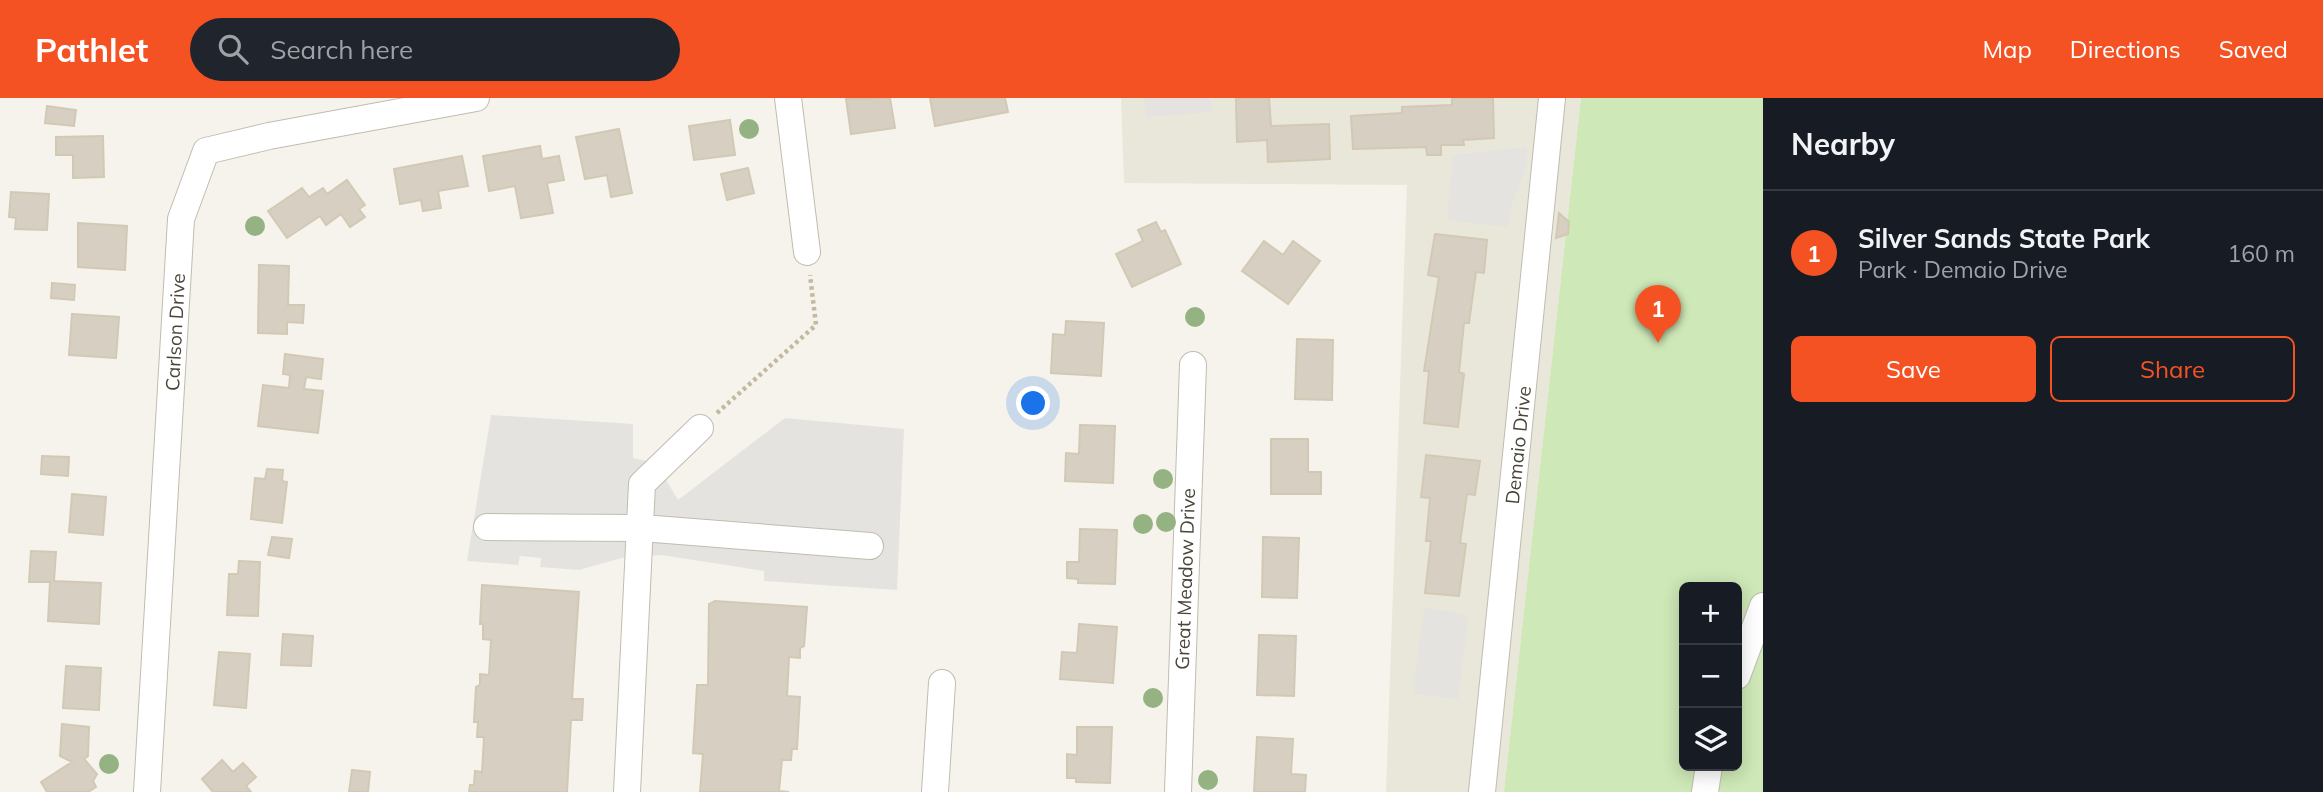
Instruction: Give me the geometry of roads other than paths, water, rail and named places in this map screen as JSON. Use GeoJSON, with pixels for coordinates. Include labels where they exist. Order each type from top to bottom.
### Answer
{"type":"FeatureCollection","features":[{"type":"Feature","properties":{"kind":"street","name":"Carlson Drive"},"geometry":{"type":"LineString","coordinates":[[147,792],[181,219],[206,151],[269,136],[476,98]]}},
{"type":"Feature","properties":{"kind":"street"},"geometry":{"type":"LineString","coordinates":[[788,98],[807,251]]}},
{"type":"Feature","properties":{"kind":"street","name":"Demaio Drive"},"geometry":{"type":"LineString","coordinates":[[1482,792],[1552,98]]}},
{"type":"Feature","properties":{"kind":"street","name":"Great Meadow Drive"},"geometry":{"type":"LineString","coordinates":[[1178,792],[1193,365]]}},
{"type":"Feature","properties":{"kind":"street"},"geometry":{"type":"LineString","coordinates":[[626,792],[642,528],[642,484],[700,428]]}},
{"type":"Feature","properties":{"kind":"street"},"geometry":{"type":"LineString","coordinates":[[487,527],[642,528],[870,546]]}},
{"type":"Feature","properties":{"kind":"street"},"geometry":{"type":"LineString","coordinates":[[1742,663],[1763,606]]}},
{"type":"Feature","properties":{"kind":"street"},"geometry":{"type":"LineString","coordinates":[[935,792],[942,683]]}},
{"type":"Feature","properties":{"kind":"street"},"geometry":{"type":"LineString","coordinates":[[1705,792],[1708,771]]}},
{"type":"Feature","properties":{"kind":"place","name":"Silver Sands State Park"},"geometry":{"type":"Point","coordinates":[1658,343]}}]}
